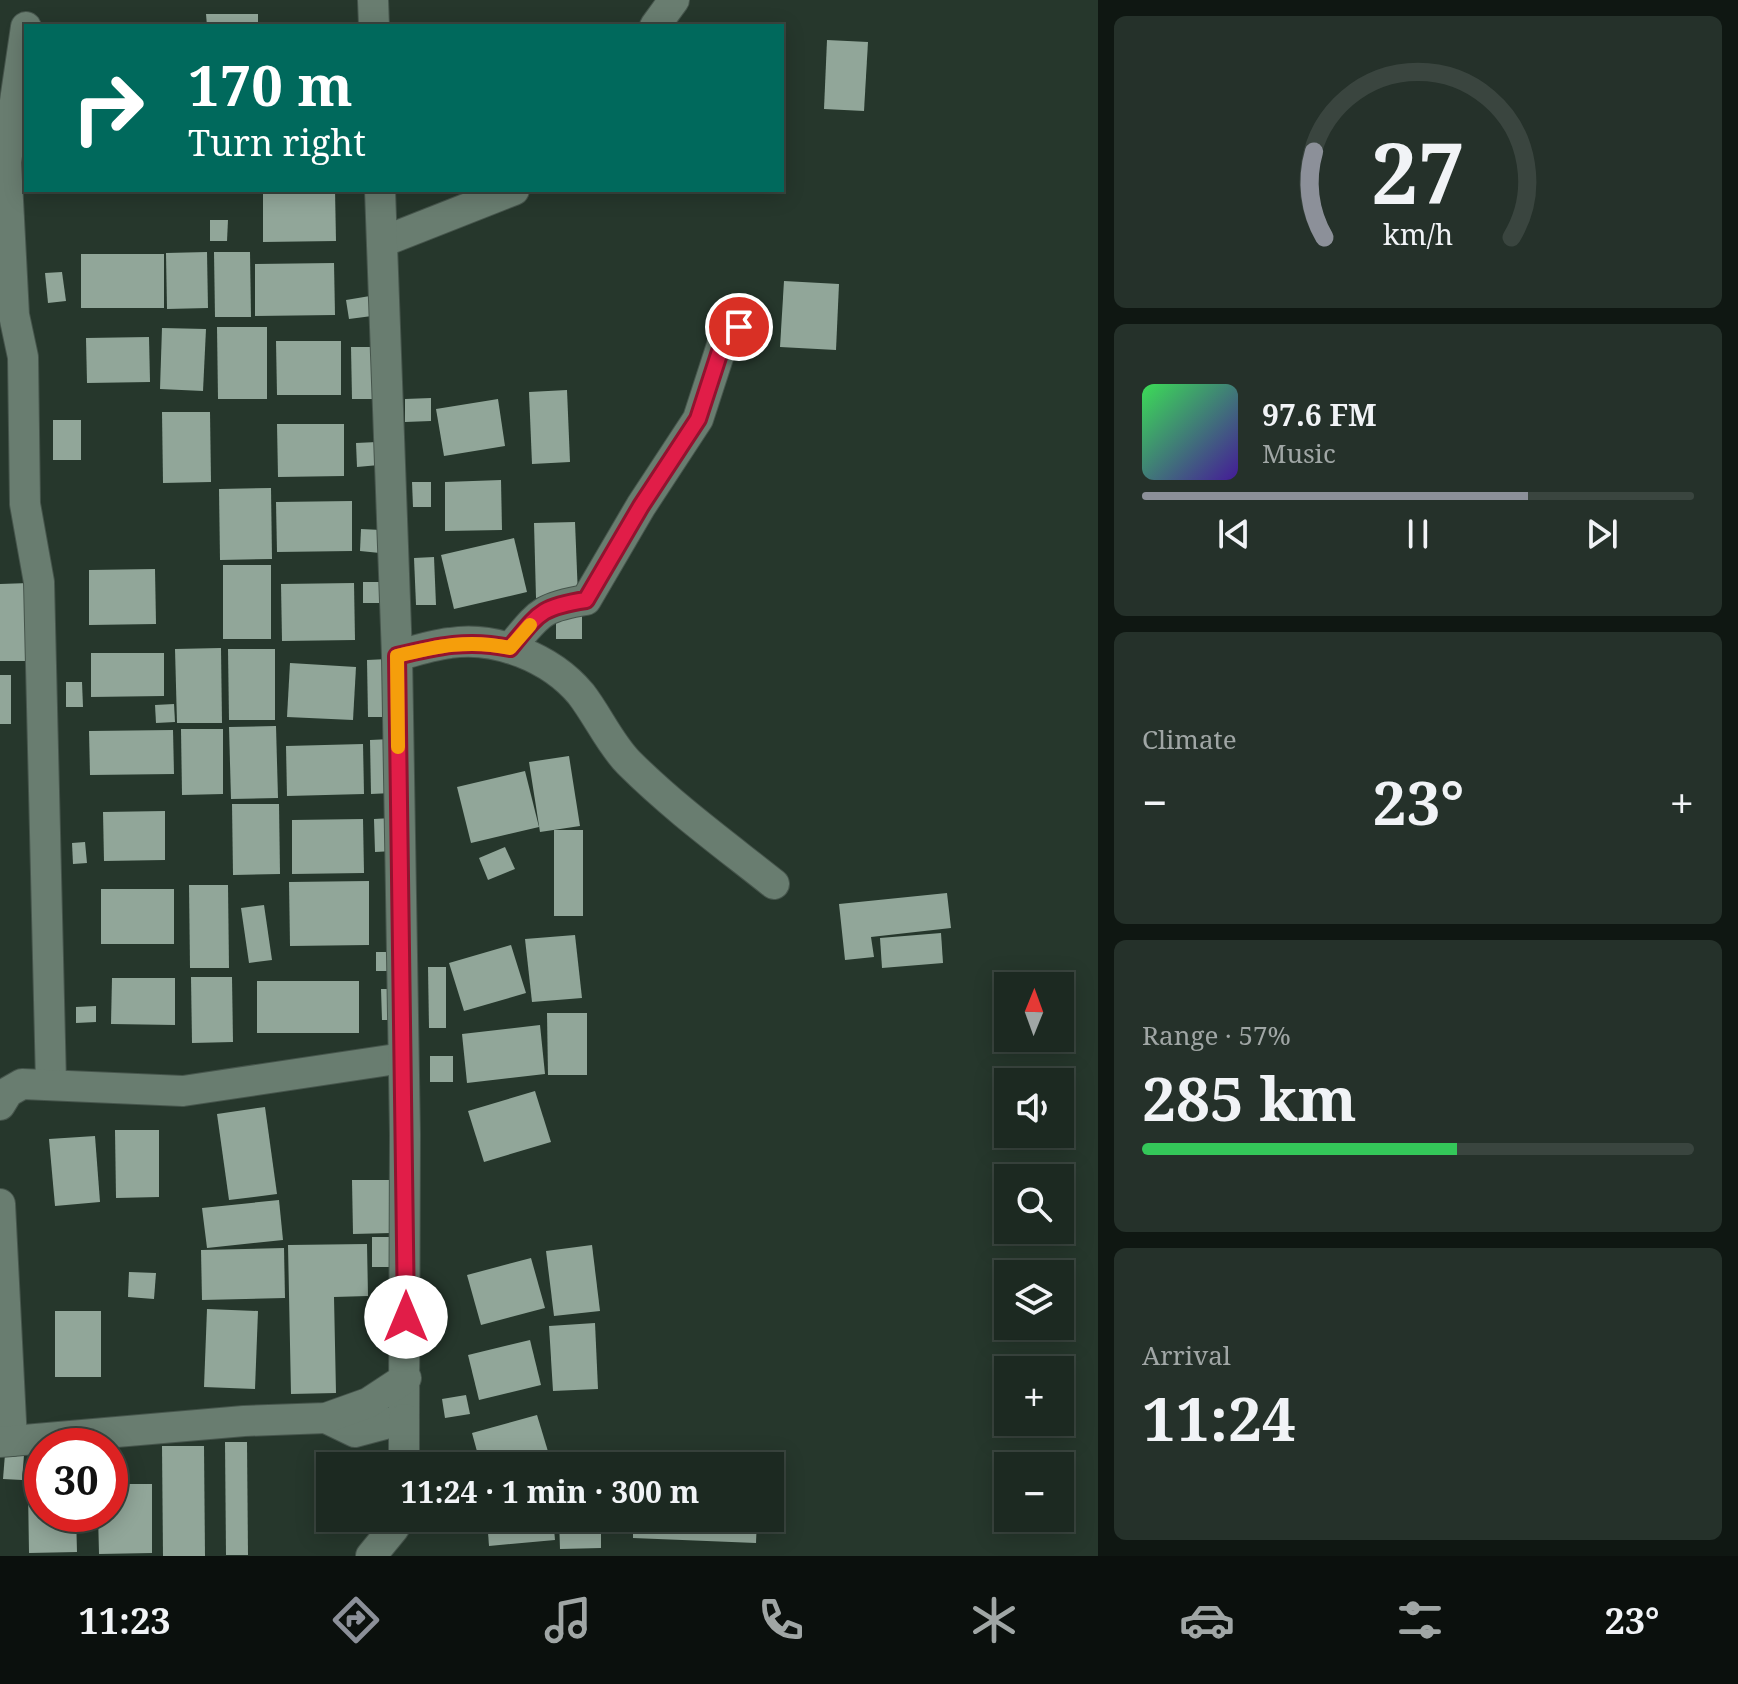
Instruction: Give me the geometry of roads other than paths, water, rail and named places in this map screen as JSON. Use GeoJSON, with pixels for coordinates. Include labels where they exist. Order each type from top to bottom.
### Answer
{"type":"FeatureCollection","features":[{"type":"Feature","properties":{"kind":"street"},"geometry":{"type":"LineString","coordinates":[[27,24],[33,0]]}},
{"type":"Feature","properties":{"kind":"street"},"geometry":{"type":"LineString","coordinates":[[373,0],[374,24]]}},
{"type":"Feature","properties":{"kind":"street"},"geometry":{"type":"LineString","coordinates":[[656,24],[674,0]]}},
{"type":"Feature","properties":{"kind":"street"},"geometry":{"type":"LineString","coordinates":[[24,40],[6,162],[14,315],[20,333],[24,370],[25,504],[39,582],[51,1083]]}},
{"type":"Feature","properties":{"kind":"street"},"geometry":{"type":"LineString","coordinates":[[380,192],[397,656],[406,1378],[404,1452]]}},
{"type":"Feature","properties":{"kind":"street"},"geometry":{"type":"LineString","coordinates":[[382,242],[509,192]]}},
{"type":"Feature","properties":{"kind":"street"},"geometry":{"type":"LineString","coordinates":[[510,648],[538,615],[552,605],[586,600],[641,506],[698,419],[722,345],[739,327]]}},
{"type":"Feature","properties":{"kind":"street"},"geometry":{"type":"LineString","coordinates":[[397,656],[450,643],[477,641],[510,648],[548,666],[579,691],[620,754],[655,789],[774,884]]}},
{"type":"Feature","properties":{"kind":"street"},"geometry":{"type":"LineString","coordinates":[[0,1105],[8,1092],[22,1084],[183,1091],[403,1058]]}},
{"type":"Feature","properties":{"kind":"street"},"geometry":{"type":"LineString","coordinates":[[0,1204],[6,1441],[244,1421],[326,1418],[368,1403],[406,1378]]}},
{"type":"Feature","properties":{"kind":"street"},"geometry":{"type":"LineString","coordinates":[[326,1418],[355,1432],[404,1419]]}},
{"type":"Feature","properties":{"kind":"street"},"geometry":{"type":"LineString","coordinates":[[371,1556],[391,1532]]}}]}
